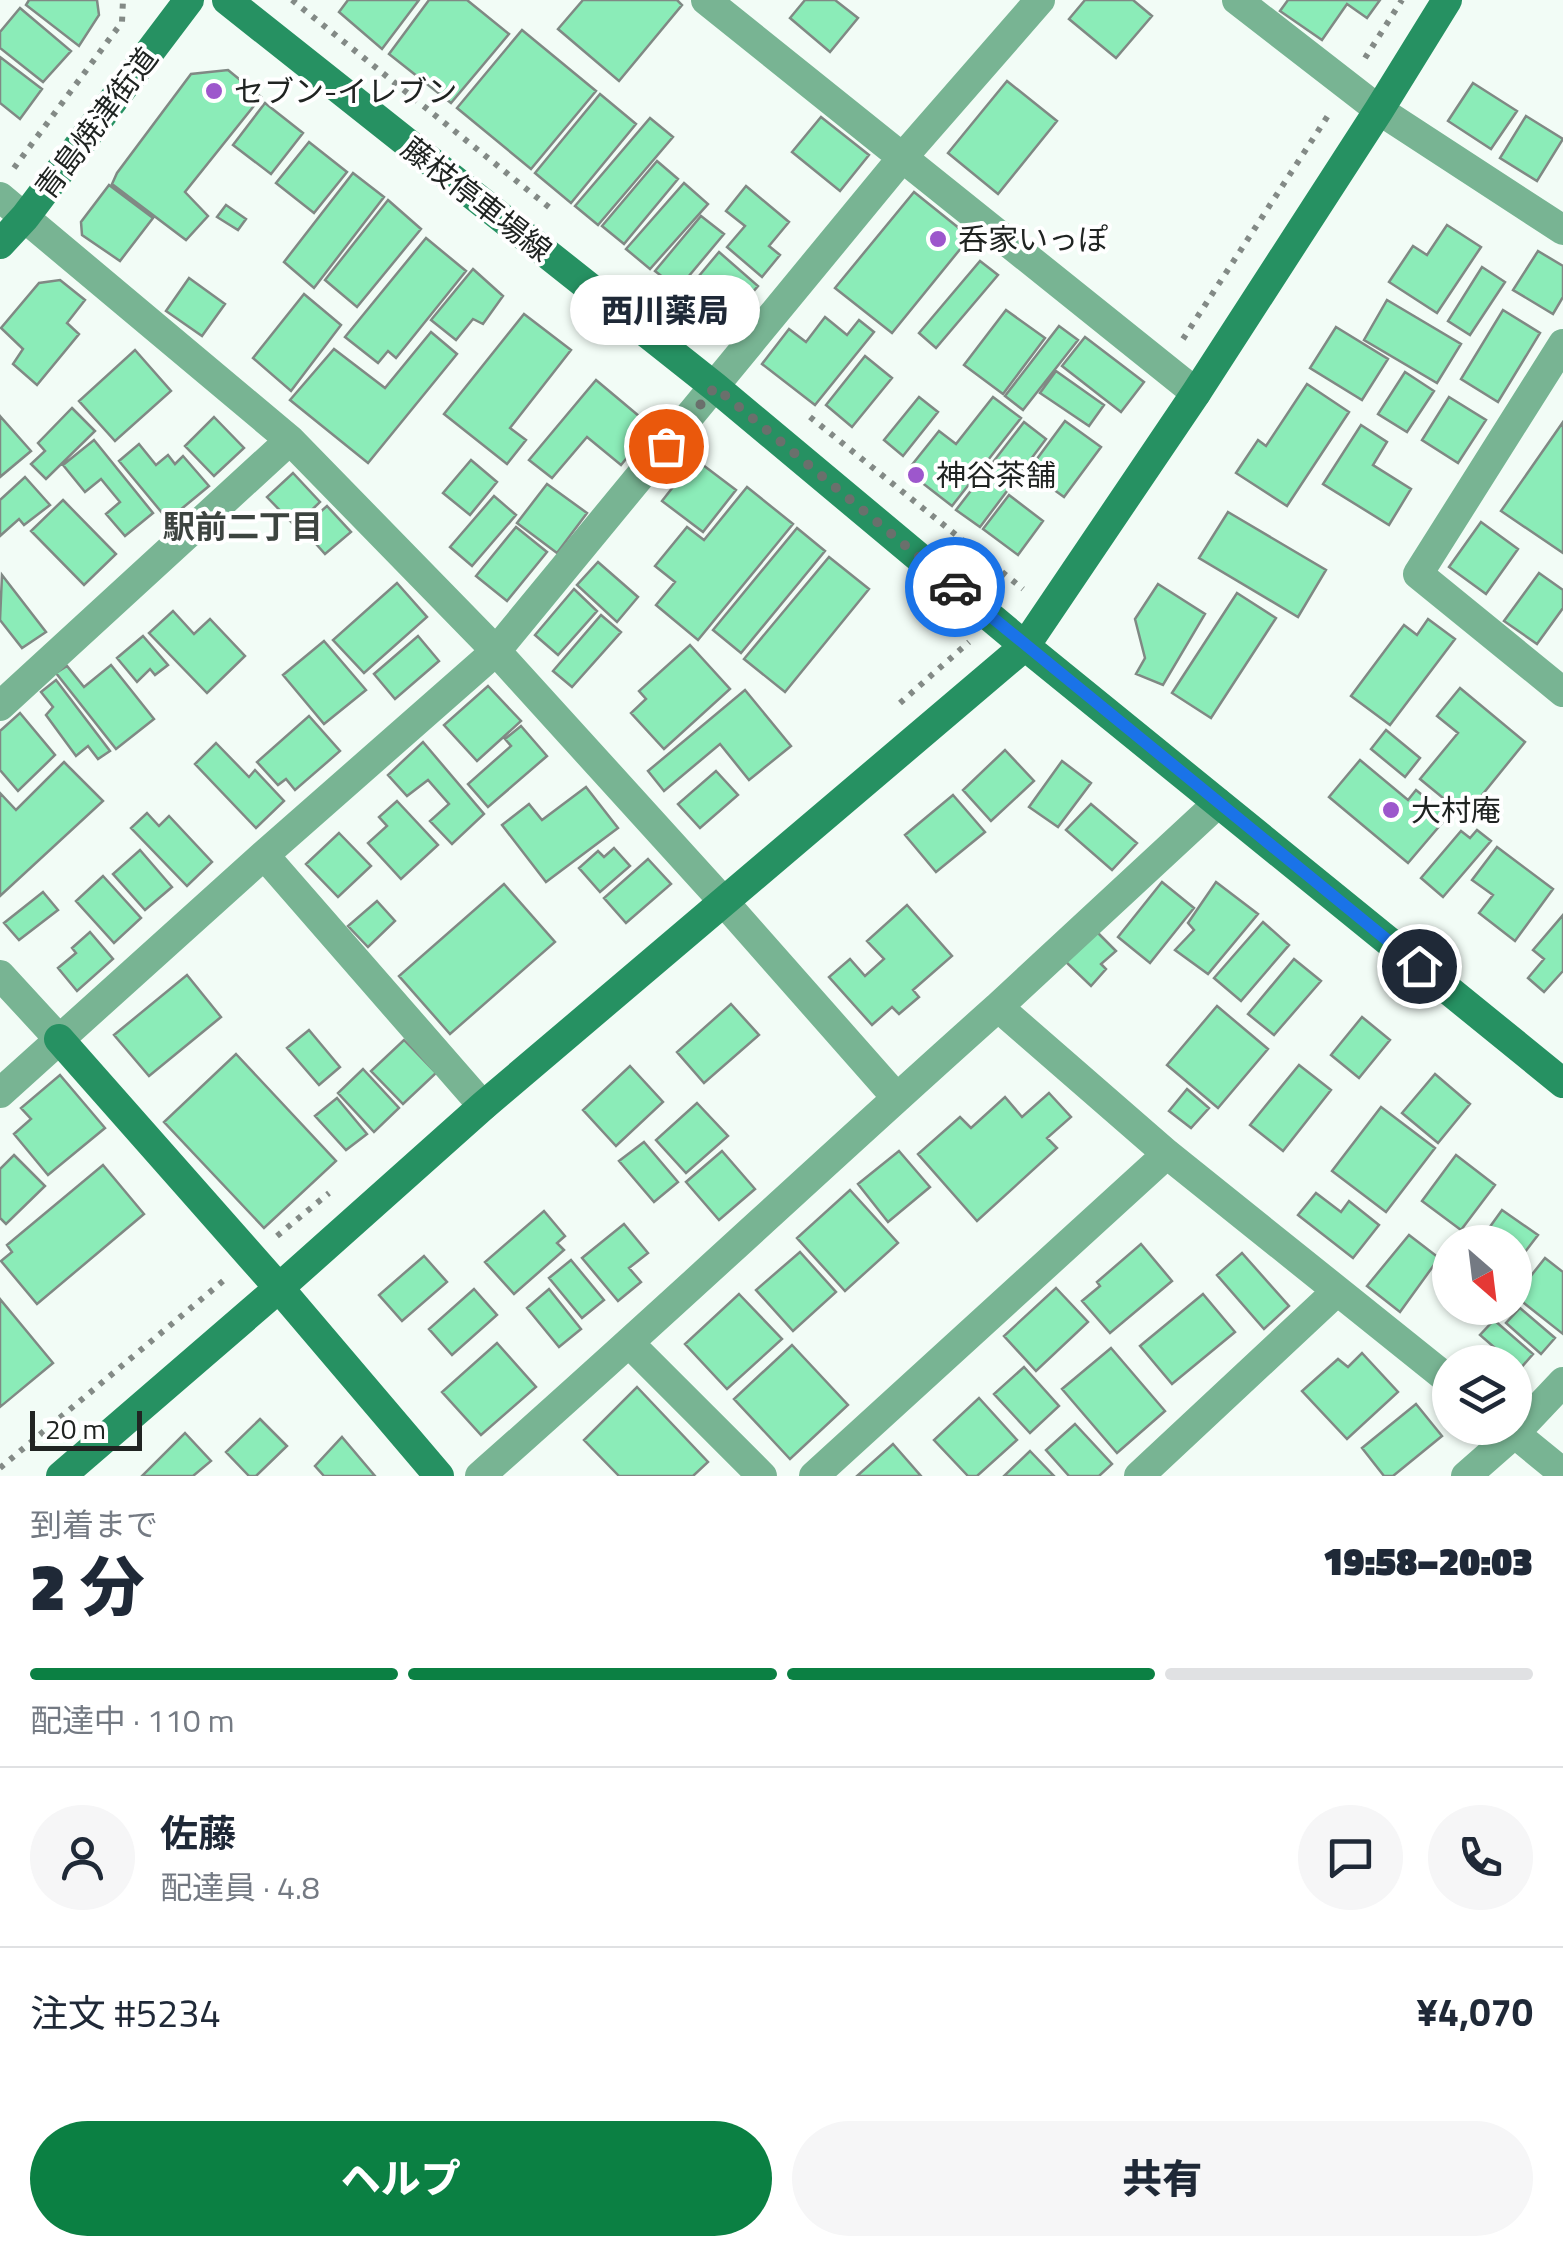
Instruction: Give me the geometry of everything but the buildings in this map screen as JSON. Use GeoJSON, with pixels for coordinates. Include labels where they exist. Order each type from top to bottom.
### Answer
{"type":"FeatureCollection","features":[{"type":"Feature","properties":{"kind":"street","name":"青島焼津街道"},"geometry":{"type":"LineString","coordinates":[[0,244],[188,0]]}},
{"type":"Feature","properties":{"kind":"street","name":"藤枝停車場線"},"geometry":{"type":"LineString","coordinates":[[226,0],[715,387],[1025,646],[1563,1083]]}},
{"type":"Feature","properties":{"kind":"street"},"geometry":{"type":"LineString","coordinates":[[706,0],[1196,393]]}},
{"type":"Feature","properties":{"kind":"street"},"geometry":{"type":"LineString","coordinates":[[0,1092],[496,651],[902,158],[1040,0]]}},
{"type":"Feature","properties":{"kind":"street"},"geometry":{"type":"LineString","coordinates":[[1236,0],[1379,110],[1563,230]]}},
{"type":"Feature","properties":{"kind":"street"},"geometry":{"type":"LineString","coordinates":[[61,1476],[483,1106],[1025,646],[1196,393],[1447,0]]}},
{"type":"Feature","properties":{"kind":"street"},"geometry":{"type":"LineString","coordinates":[[6,185],[24,217],[290,440],[496,651],[896,1098]]}},
{"type":"Feature","properties":{"kind":"street"},"geometry":{"type":"LineString","coordinates":[[1563,344],[1418,574],[1563,692]]}},
{"type":"Feature","properties":{"kind":"street"},"geometry":{"type":"LineString","coordinates":[[0,706],[290,440]]}},
{"type":"Feature","properties":{"kind":"street"},"geometry":{"type":"LineString","coordinates":[[480,1476],[630,1344],[1218,803]]}},
{"type":"Feature","properties":{"kind":"street"},"geometry":{"type":"LineString","coordinates":[[264,855],[483,1106]]}},
{"type":"Feature","properties":{"kind":"street"},"geometry":{"type":"LineString","coordinates":[[0,974],[279,1288],[439,1476]]}},
{"type":"Feature","properties":{"kind":"street"},"geometry":{"type":"LineString","coordinates":[[998,1008],[1167,1154],[1432,1367]]}},
{"type":"Feature","properties":{"kind":"street"},"geometry":{"type":"LineString","coordinates":[[814,1476],[1167,1154]]}},
{"type":"Feature","properties":{"kind":"street"},"geometry":{"type":"LineString","coordinates":[[1138,1476],[1338,1291]]}},
{"type":"Feature","properties":{"kind":"street"},"geometry":{"type":"LineString","coordinates":[[630,1344],[762,1476]]}},
{"type":"Feature","properties":{"kind":"street"},"geometry":{"type":"LineString","coordinates":[[1532,1411],[1563,1382]]}},
{"type":"Feature","properties":{"kind":"street"},"geometry":{"type":"LineString","coordinates":[[1466,1476],[1496,1445]]}},
{"type":"Feature","properties":{"kind":"street"},"geometry":{"type":"LineString","coordinates":[[1529,1445],[1563,1473]]}},
{"type":"Feature","properties":{"kind":"path"},"geometry":{"type":"LineString","coordinates":[[6,185],[122,22],[123,0]]}},
{"type":"Feature","properties":{"kind":"path"},"geometry":{"type":"LineString","coordinates":[[1165,368],[1402,0]]}},
{"type":"Feature","properties":{"kind":"path"},"geometry":{"type":"LineString","coordinates":[[888,713],[994,620],[1034,578]]}},
{"type":"Feature","properties":{"kind":"path"},"geometry":{"type":"LineString","coordinates":[[0,1468],[342,1182]]}},
{"type":"Feature","properties":{"kind":"way so far"},"geometry":{"type":"LineString","coordinates":[[666,446],[715,387],[955,587]]}},
{"type":"Feature","properties":{"kind":"place","name":"セブン-イレブン"},"geometry":{"type":"Point","coordinates":[214,91]}},
{"type":"Feature","properties":{"kind":"place","name":"呑家いっぽ"},"geometry":{"type":"Point","coordinates":[938,239]}},
{"type":"Feature","properties":{"kind":"place","name":"西川薬局"},"geometry":{"type":"Point","coordinates":[666,446]}},
{"type":"Feature","properties":{"kind":"place","name":"神谷茶舗"},"geometry":{"type":"Point","coordinates":[916,475]}},
{"type":"Feature","properties":{"kind":"place","name":"大村庵"},"geometry":{"type":"Point","coordinates":[1391,810]}},
{"type":"Feature","properties":{"kind":"district","name":"駅前二丁目"},"geometry":{"type":"Point","coordinates":[243,526]}},
{"type":"Feature","properties":{"kind":"route"},"geometry":{"type":"LineString","coordinates":[[955,587],[1419,966]]}}]}
